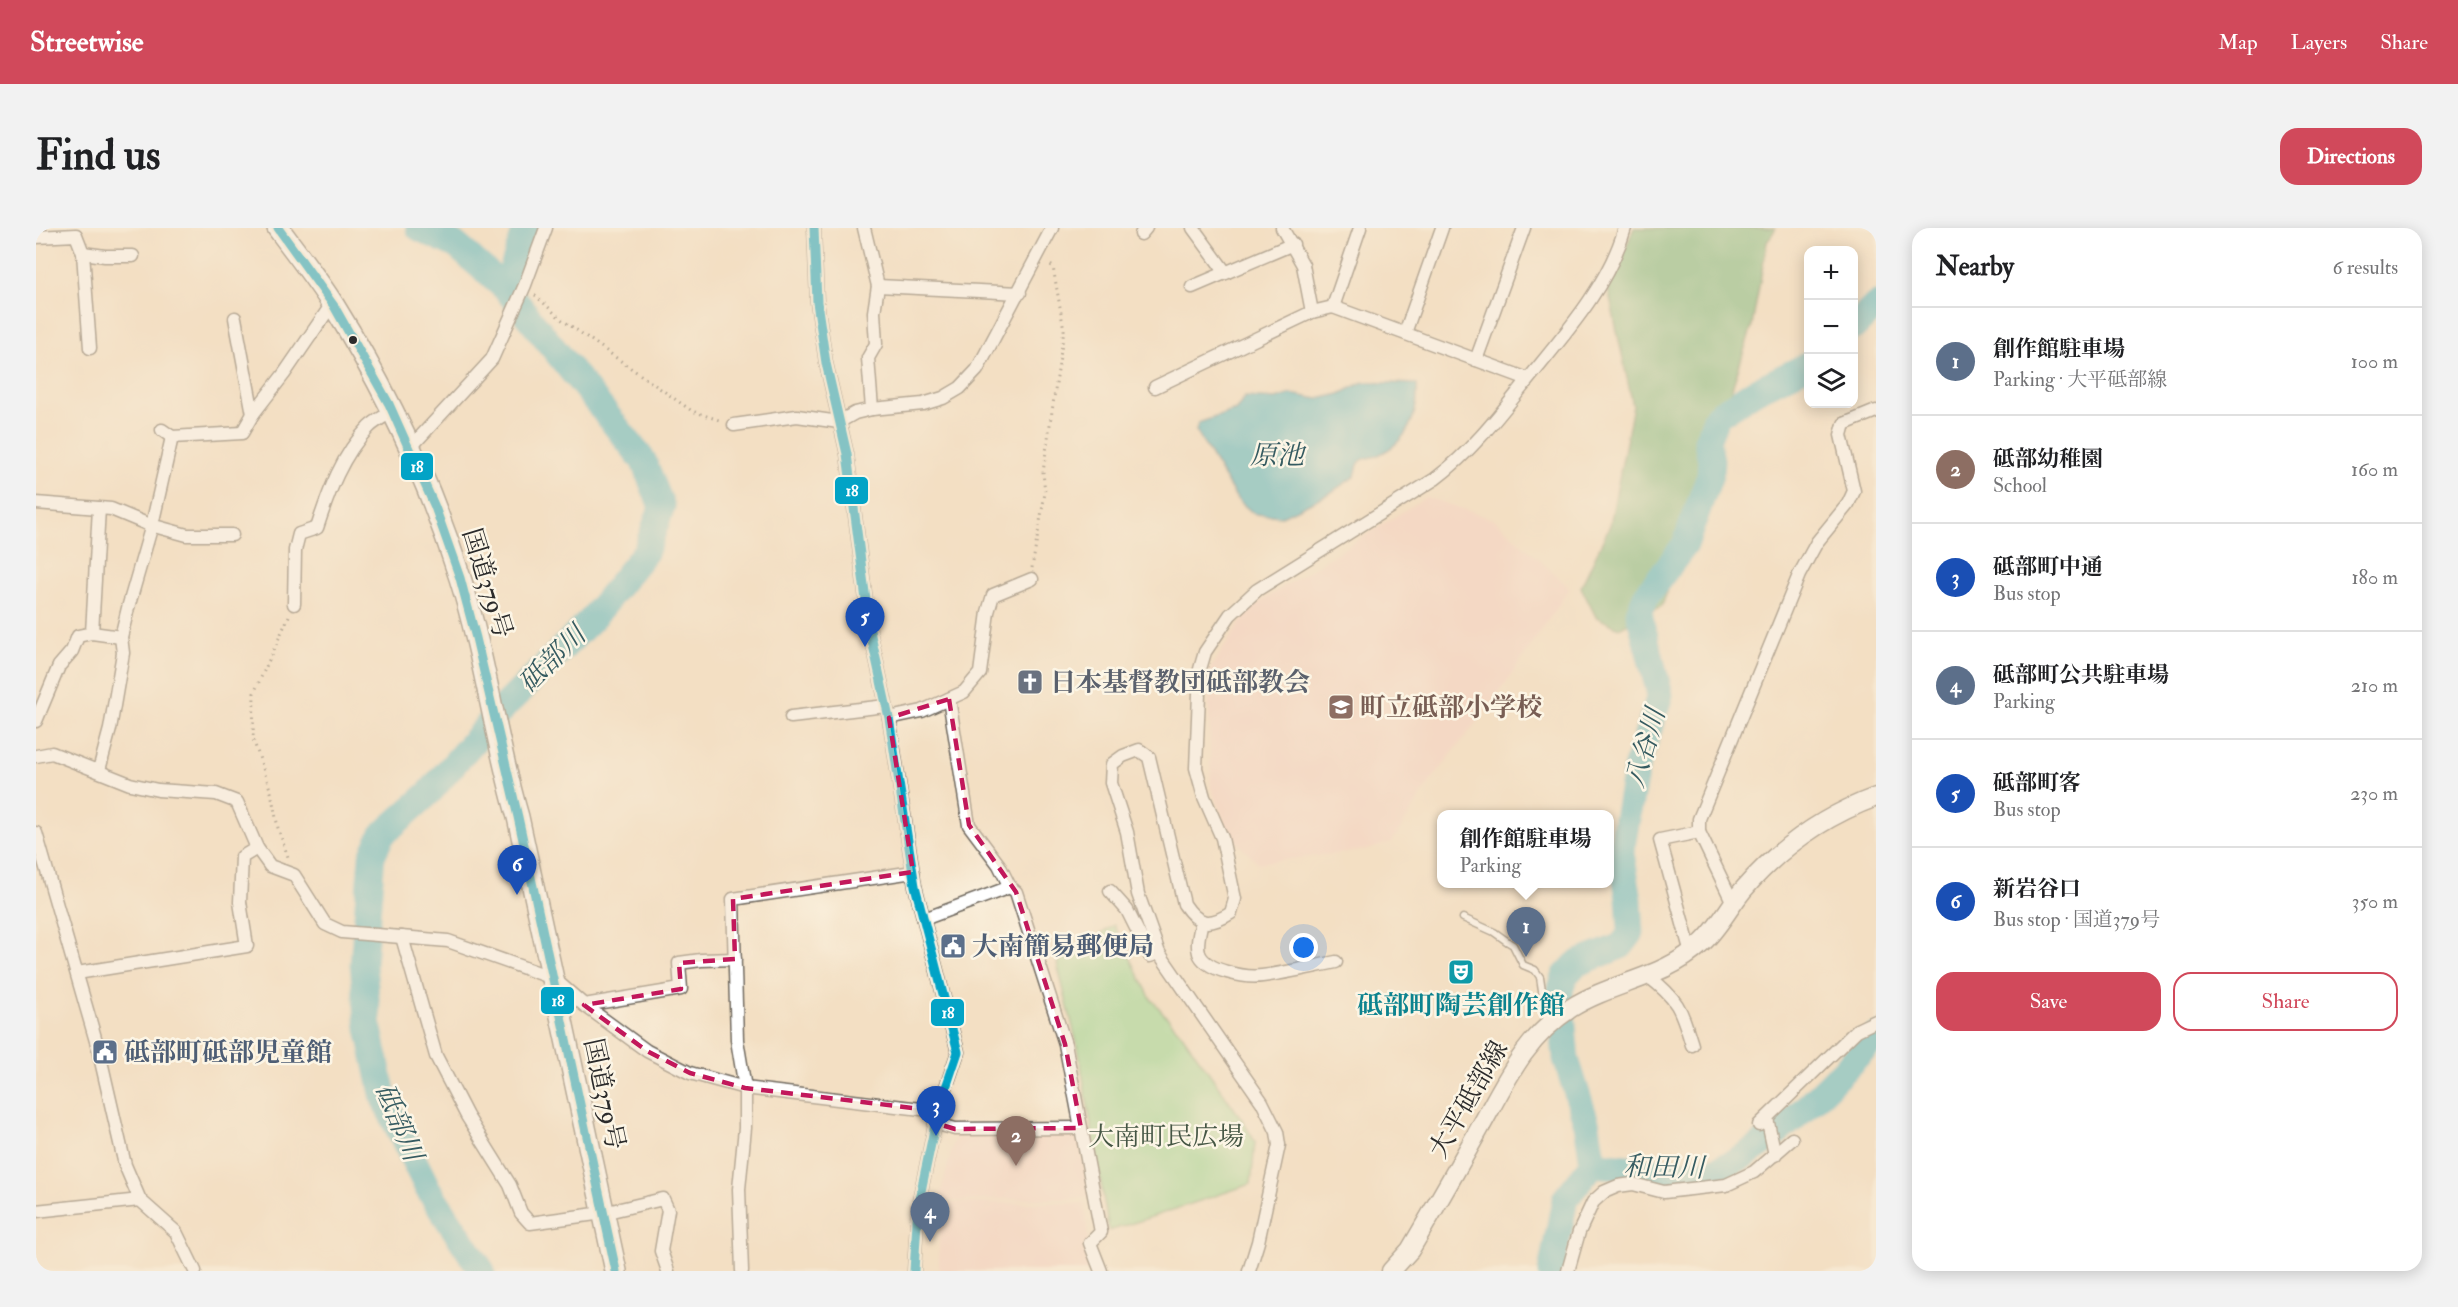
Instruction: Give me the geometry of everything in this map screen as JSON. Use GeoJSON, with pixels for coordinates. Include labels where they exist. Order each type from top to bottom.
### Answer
{"type":"FeatureCollection","features":[{"type":"Feature","properties":{"kind":"highway","name":"国道379号"},"geometry":{"type":"LineString","coordinates":[[278,228],[332,304],[393,411],[443,528],[460,578],[480,645],[616,1271]]}},
{"type":"Feature","properties":{"kind":"main road","name":"大平砥部線"},"geometry":{"type":"LineString","coordinates":[[1391,1271],[1410,1250],[1509,1074],[1528,1045],[1550,1024],[1573,1007],[1618,985],[1648,976],[1691,953],[1713,931],[1763,868],[1809,831],[1850,807],[1876,797]]}},
{"type":"Feature","properties":{"kind":"street"},"geometry":{"type":"LineString","coordinates":[[410,448],[492,358],[524,287],[546,228]]}},
{"type":"Feature","properties":{"kind":"street"},"geometry":{"type":"LineString","coordinates":[[814,228],[817,302],[826,363],[847,454],[870,631],[887,712],[913,872],[958,1052],[937,1117],[918,1205],[915,1271]]}},
{"type":"Feature","properties":{"kind":"street"},"geometry":{"type":"LineString","coordinates":[[864,228],[878,286],[874,312],[876,344],[868,358],[872,409]]}},
{"type":"Feature","properties":{"kind":"street"},"geometry":{"type":"LineString","coordinates":[[734,425],[797,416],[839,422],[855,413],[872,409],[923,404],[943,398],[960,388],[977,370],[1020,293],[1052,228]]}},
{"type":"Feature","properties":{"kind":"street"},"geometry":{"type":"LineString","coordinates":[[1193,228],[1226,273]]}},
{"type":"Feature","properties":{"kind":"street"},"geometry":{"type":"LineString","coordinates":[[1282,228],[1303,264],[1312,312]]}},
{"type":"Feature","properties":{"kind":"street"},"geometry":{"type":"LineString","coordinates":[[1333,307],[1360,228]]}},
{"type":"Feature","properties":{"kind":"street"},"geometry":{"type":"LineString","coordinates":[[1405,333],[1442,228]]}},
{"type":"Feature","properties":{"kind":"street"},"geometry":{"type":"LineString","coordinates":[[1476,360],[1524,228]]}},
{"type":"Feature","properties":{"kind":"street"},"geometry":{"type":"LineString","coordinates":[[1249,1271],[1279,1145],[1277,1132],[1262,1101],[1159,952],[1138,894],[1127,832],[1110,783],[1112,764],[1123,756],[1139,750],[1149,757],[1184,904],[1192,917],[1207,923],[1220,920],[1231,913],[1235,899],[1222,838],[1204,797],[1196,768],[1200,669],[1211,640],[1230,615],[1257,590],[1435,479],[1454,465],[1479,441],[1555,349],[1595,292],[1625,228]]}},
{"type":"Feature","properties":{"kind":"street"},"geometry":{"type":"LineString","coordinates":[[36,237],[76,235],[83,252],[90,348]]}},
{"type":"Feature","properties":{"kind":"street"},"geometry":{"type":"LineString","coordinates":[[1192,287],[1293,244]]}},
{"type":"Feature","properties":{"kind":"street"},"geometry":{"type":"LineString","coordinates":[[83,252],[105,256],[133,256]]}},
{"type":"Feature","properties":{"kind":"street"},"geometry":{"type":"LineString","coordinates":[[878,286],[1020,293]]}},
{"type":"Feature","properties":{"kind":"street"},"geometry":{"type":"LineString","coordinates":[[99,770],[110,729],[123,653],[122,637],[152,525],[167,434],[242,433],[253,414],[284,374],[332,304]]}},
{"type":"Feature","properties":{"kind":"street"},"geometry":{"type":"LineString","coordinates":[[1155,387],[1312,312],[1333,307],[1528,379]]}},
{"type":"Feature","properties":{"kind":"street"},"geometry":{"type":"LineString","coordinates":[[236,318],[253,414]]}},
{"type":"Feature","properties":{"kind":"street"},"geometry":{"type":"LineString","coordinates":[[294,604],[295,550],[299,534],[317,528],[327,495],[341,465],[370,427],[393,411]]}},
{"type":"Feature","properties":{"kind":"street"},"geometry":{"type":"LineString","coordinates":[[1733,903],[1699,832],[1699,819],[1799,575],[1817,542],[1848,504],[1854,491],[1841,435],[1844,424],[1876,411]]}},
{"type":"Feature","properties":{"kind":"street"},"geometry":{"type":"LineString","coordinates":[[36,503],[111,509],[152,525],[188,535],[232,535]]}},
{"type":"Feature","properties":{"kind":"street"},"geometry":{"type":"LineString","coordinates":[[92,633],[99,508]]}},
{"type":"Feature","properties":{"kind":"street"},"geometry":{"type":"LineString","coordinates":[[791,717],[922,711],[964,692],[980,673],[988,612],[993,595],[1032,579]]}},
{"type":"Feature","properties":{"kind":"street"},"geometry":{"type":"LineString","coordinates":[[36,722],[59,666],[72,651],[78,636],[92,633],[122,637]]}},
{"type":"Feature","properties":{"kind":"street"},"geometry":{"type":"LineString","coordinates":[[949,699],[969,825],[999,865],[1010,887],[1016,892],[1065,1044],[1101,1232],[1090,1243],[1101,1271]]}},
{"type":"Feature","properties":{"kind":"street"},"geometry":{"type":"LineString","coordinates":[[36,756],[52,753],[130,784],[158,790],[216,794],[237,802],[257,848],[270,866],[294,875],[325,924],[342,932],[448,941],[553,978],[584,1005],[647,1051],[690,1073],[746,1088],[937,1117],[955,1129],[1081,1128]]}},
{"type":"Feature","properties":{"kind":"street"},"geometry":{"type":"LineString","coordinates":[[1691,953],[1660,840],[1699,832]]}},
{"type":"Feature","properties":{"kind":"street"},"geometry":{"type":"LineString","coordinates":[[36,833],[98,1048],[125,1165],[140,1200],[176,1232],[195,1271]]}},
{"type":"Feature","properties":{"kind":"street"},"geometry":{"type":"LineString","coordinates":[[77,973],[247,946],[240,902],[242,857],[257,848]]}},
{"type":"Feature","properties":{"kind":"street"},"geometry":{"type":"LineString","coordinates":[[742,1271],[739,1189],[746,1088],[737,1040],[733,900],[913,872]]}},
{"type":"Feature","properties":{"kind":"street"},"geometry":{"type":"LineString","coordinates":[[924,919],[1010,887]]}},
{"type":"Feature","properties":{"kind":"street"},"geometry":{"type":"LineString","coordinates":[[1110,891],[1127,910],[1150,956],[1159,952]]}},
{"type":"Feature","properties":{"kind":"street"},"geometry":{"type":"LineString","coordinates":[[1202,921],[1198,942],[1199,954],[1207,965],[1222,971],[1259,977],[1336,962]]}},
{"type":"Feature","properties":{"kind":"street"},"geometry":{"type":"LineString","coordinates":[[400,937],[436,1056],[467,1116],[510,1185],[521,1213],[530,1223],[603,1213],[663,1199],[668,1210],[661,1251],[668,1271]]}},
{"type":"Feature","properties":{"kind":"street"},"geometry":{"type":"LineString","coordinates":[[584,1005],[681,989],[679,963],[735,959]]}},
{"type":"Feature","properties":{"kind":"street"},"geometry":{"type":"LineString","coordinates":[[1648,976],[1669,992],[1682,1009],[1692,1045]]}},
{"type":"Feature","properties":{"kind":"street"},"geometry":{"type":"LineString","coordinates":[[1774,1152],[1765,1122],[1857,1030],[1876,1021]]}},
{"type":"Feature","properties":{"kind":"street"},"geometry":{"type":"LineString","coordinates":[[1568,1271],[1579,1232],[1593,1202],[1604,1192],[1618,1186],[1633,1184],[1664,1191],[1726,1185],[1754,1172],[1774,1152],[1792,1139]]}},
{"type":"Feature","properties":{"kind":"street"},"geometry":{"type":"LineString","coordinates":[[36,1211],[140,1200]]}},
{"type":"Feature","properties":{"kind":"lane"},"geometry":{"type":"LineString","coordinates":[[1463,918],[1494,932],[1513,945],[1523,965],[1535,970],[1540,977],[1550,1024]]}},
{"type":"Feature","properties":{"kind":"path"},"geometry":{"type":"LineString","coordinates":[[1032,579],[1032,557],[1045,493],[1043,472],[1064,330],[1053,267],[1038,255]]}},
{"type":"Feature","properties":{"kind":"path"},"geometry":{"type":"LineString","coordinates":[[524,287],[561,319],[692,411],[734,425]]}},
{"type":"Feature","properties":{"kind":"path"},"geometry":{"type":"LineString","coordinates":[[294,604],[254,693],[252,739],[271,792],[278,828],[294,875]]}},
{"type":"Feature","properties":{"kind":"highlighted area"},"geometry":{"type":"Polygon","coordinates":[[[949,699],[969,825],[1016,892],[1065,1044],[1081,1128],[955,1129],[935,1123],[938,1111],[745,1088],[690,1073],[647,1051],[584,1005],[681,989],[679,963],[735,959],[733,899],[913,872],[889,718],[949,699]]]}},
{"type":"Feature","properties":{"kind":"shaded area"},"geometry":{"type":"Polygon","coordinates":[[[1426,497],[1495,520],[1570,588],[1504,686],[1430,782],[1392,842],[1367,850],[1258,863],[1229,834],[1211,787],[1208,673],[1249,609],[1426,497]]]}},
{"type":"Feature","properties":{"kind":"shaded area"},"geometry":{"type":"Polygon","coordinates":[[[1078,1133],[1091,1198],[939,1201],[956,1134],[1078,1133]]]}},
{"type":"Feature","properties":{"kind":"shaded area"},"geometry":{"type":"Polygon","coordinates":[[[939,1203],[1085,1203],[1090,1271],[939,1271],[939,1203]]]}},
{"type":"Feature","properties":{"kind":"green space"},"geometry":{"type":"Polygon","coordinates":[[[1634,228],[1776,228],[1767,242],[1752,326],[1662,606],[1619,628],[1596,617],[1581,587],[1610,525],[1633,406],[1608,289],[1634,228]]]}},
{"type":"Feature","properties":{"kind":"green space","name":"大南町民広場"},"geometry":{"type":"Polygon","coordinates":[[[1114,925],[1151,999],[1181,1033],[1243,1121],[1255,1142],[1251,1184],[1109,1231],[1078,1048],[1057,963],[1114,925]]]}},
{"type":"Feature","properties":{"kind":"water","name":"原池"},"geometry":{"type":"Polygon","coordinates":[[[1363,382],[1417,384],[1416,407],[1409,427],[1396,444],[1376,456],[1361,461],[1355,476],[1330,493],[1282,516],[1254,514],[1237,499],[1196,431],[1198,423],[1236,410],[1245,397],[1276,399],[1291,394],[1318,399],[1340,394],[1363,382]]]}},
{"type":"Feature","properties":{"kind":"waterway","name":"砥部川"},"geometry":{"type":"LineString","coordinates":[[419,228],[457,246],[506,289],[643,460],[662,507],[646,551],[591,620],[497,714],[429,793],[382,835],[372,856],[363,964],[369,1029],[384,1099],[428,1189],[482,1271]]}},
{"type":"Feature","properties":{"kind":"waterway"},"geometry":{"type":"LineString","coordinates":[[506,289],[526,228]]}},
{"type":"Feature","properties":{"kind":"waterway","name":"八谷川"},"geometry":{"type":"LineString","coordinates":[[1858,323],[1876,305]]}},
{"type":"Feature","properties":{"kind":"waterway","name":"八谷川"},"geometry":{"type":"LineString","coordinates":[[1593,1164],[1587,1125],[1566,1059],[1560,991],[1565,976],[1576,964],[1621,946],[1631,933],[1629,899],[1621,852],[1636,769],[1660,695],[1639,613],[1646,596],[1685,545],[1710,475],[1711,460],[1707,441],[1717,416],[1755,391],[1804,367]]}},
{"type":"Feature","properties":{"kind":"waterway","name":"和田川"},"geometry":{"type":"LineString","coordinates":[[1593,1164],[1684,1173],[1697,1173],[1719,1168],[1743,1156],[1794,1118],[1841,1074],[1876,1036]]}},
{"type":"Feature","properties":{"kind":"waterway","name":"和田川"},"geometry":{"type":"LineString","coordinates":[[1551,1271],[1565,1199],[1593,1164]]}},
{"type":"Feature","properties":{"kind":"transit line","name":"18"},"geometry":{"type":"LineString","coordinates":[[278,228],[334,306],[389,404],[435,507],[460,578],[518,817],[616,1271]]}},
{"type":"Feature","properties":{"kind":"transit line","name":"18"},"geometry":{"type":"LineString","coordinates":[[814,228],[817,302],[826,363],[847,454],[870,631],[889,718],[915,886],[958,1052],[938,1111],[918,1205],[914,1271]]}},
{"type":"Feature","properties":{"kind":"place","name":"砥部町客"},"geometry":{"type":"Point","coordinates":[865,647]}},
{"type":"Feature","properties":{"kind":"place","name":"日本基督教団砥部教会"},"geometry":{"type":"Point","coordinates":[1030,682]}},
{"type":"Feature","properties":{"kind":"place","name":"町立砥部小学校"},"geometry":{"type":"Point","coordinates":[1341,707]}},
{"type":"Feature","properties":{"kind":"place","name":"新岩谷口"},"geometry":{"type":"Point","coordinates":[517,895]}},
{"type":"Feature","properties":{"kind":"place","name":"大南簡易郵便局"},"geometry":{"type":"Point","coordinates":[953,946]}},
{"type":"Feature","properties":{"kind":"place","name":"創作館駐車場"},"geometry":{"type":"Point","coordinates":[1526,957]}},
{"type":"Feature","properties":{"kind":"place","name":"砥部町陶芸創作館"},"geometry":{"type":"Point","coordinates":[1461,972]}},
{"type":"Feature","properties":{"kind":"place","name":"砥部町砥部児童館"},"geometry":{"type":"Point","coordinates":[105,1052]}},
{"type":"Feature","properties":{"kind":"place","name":"砥部町中通"},"geometry":{"type":"Point","coordinates":[936,1136]}},
{"type":"Feature","properties":{"kind":"place","name":"砥部幼稚園"},"geometry":{"type":"Point","coordinates":[1016,1166]}},
{"type":"Feature","properties":{"kind":"place","name":"砥部町公共駐車場"},"geometry":{"type":"Point","coordinates":[930,1242]}}]}
